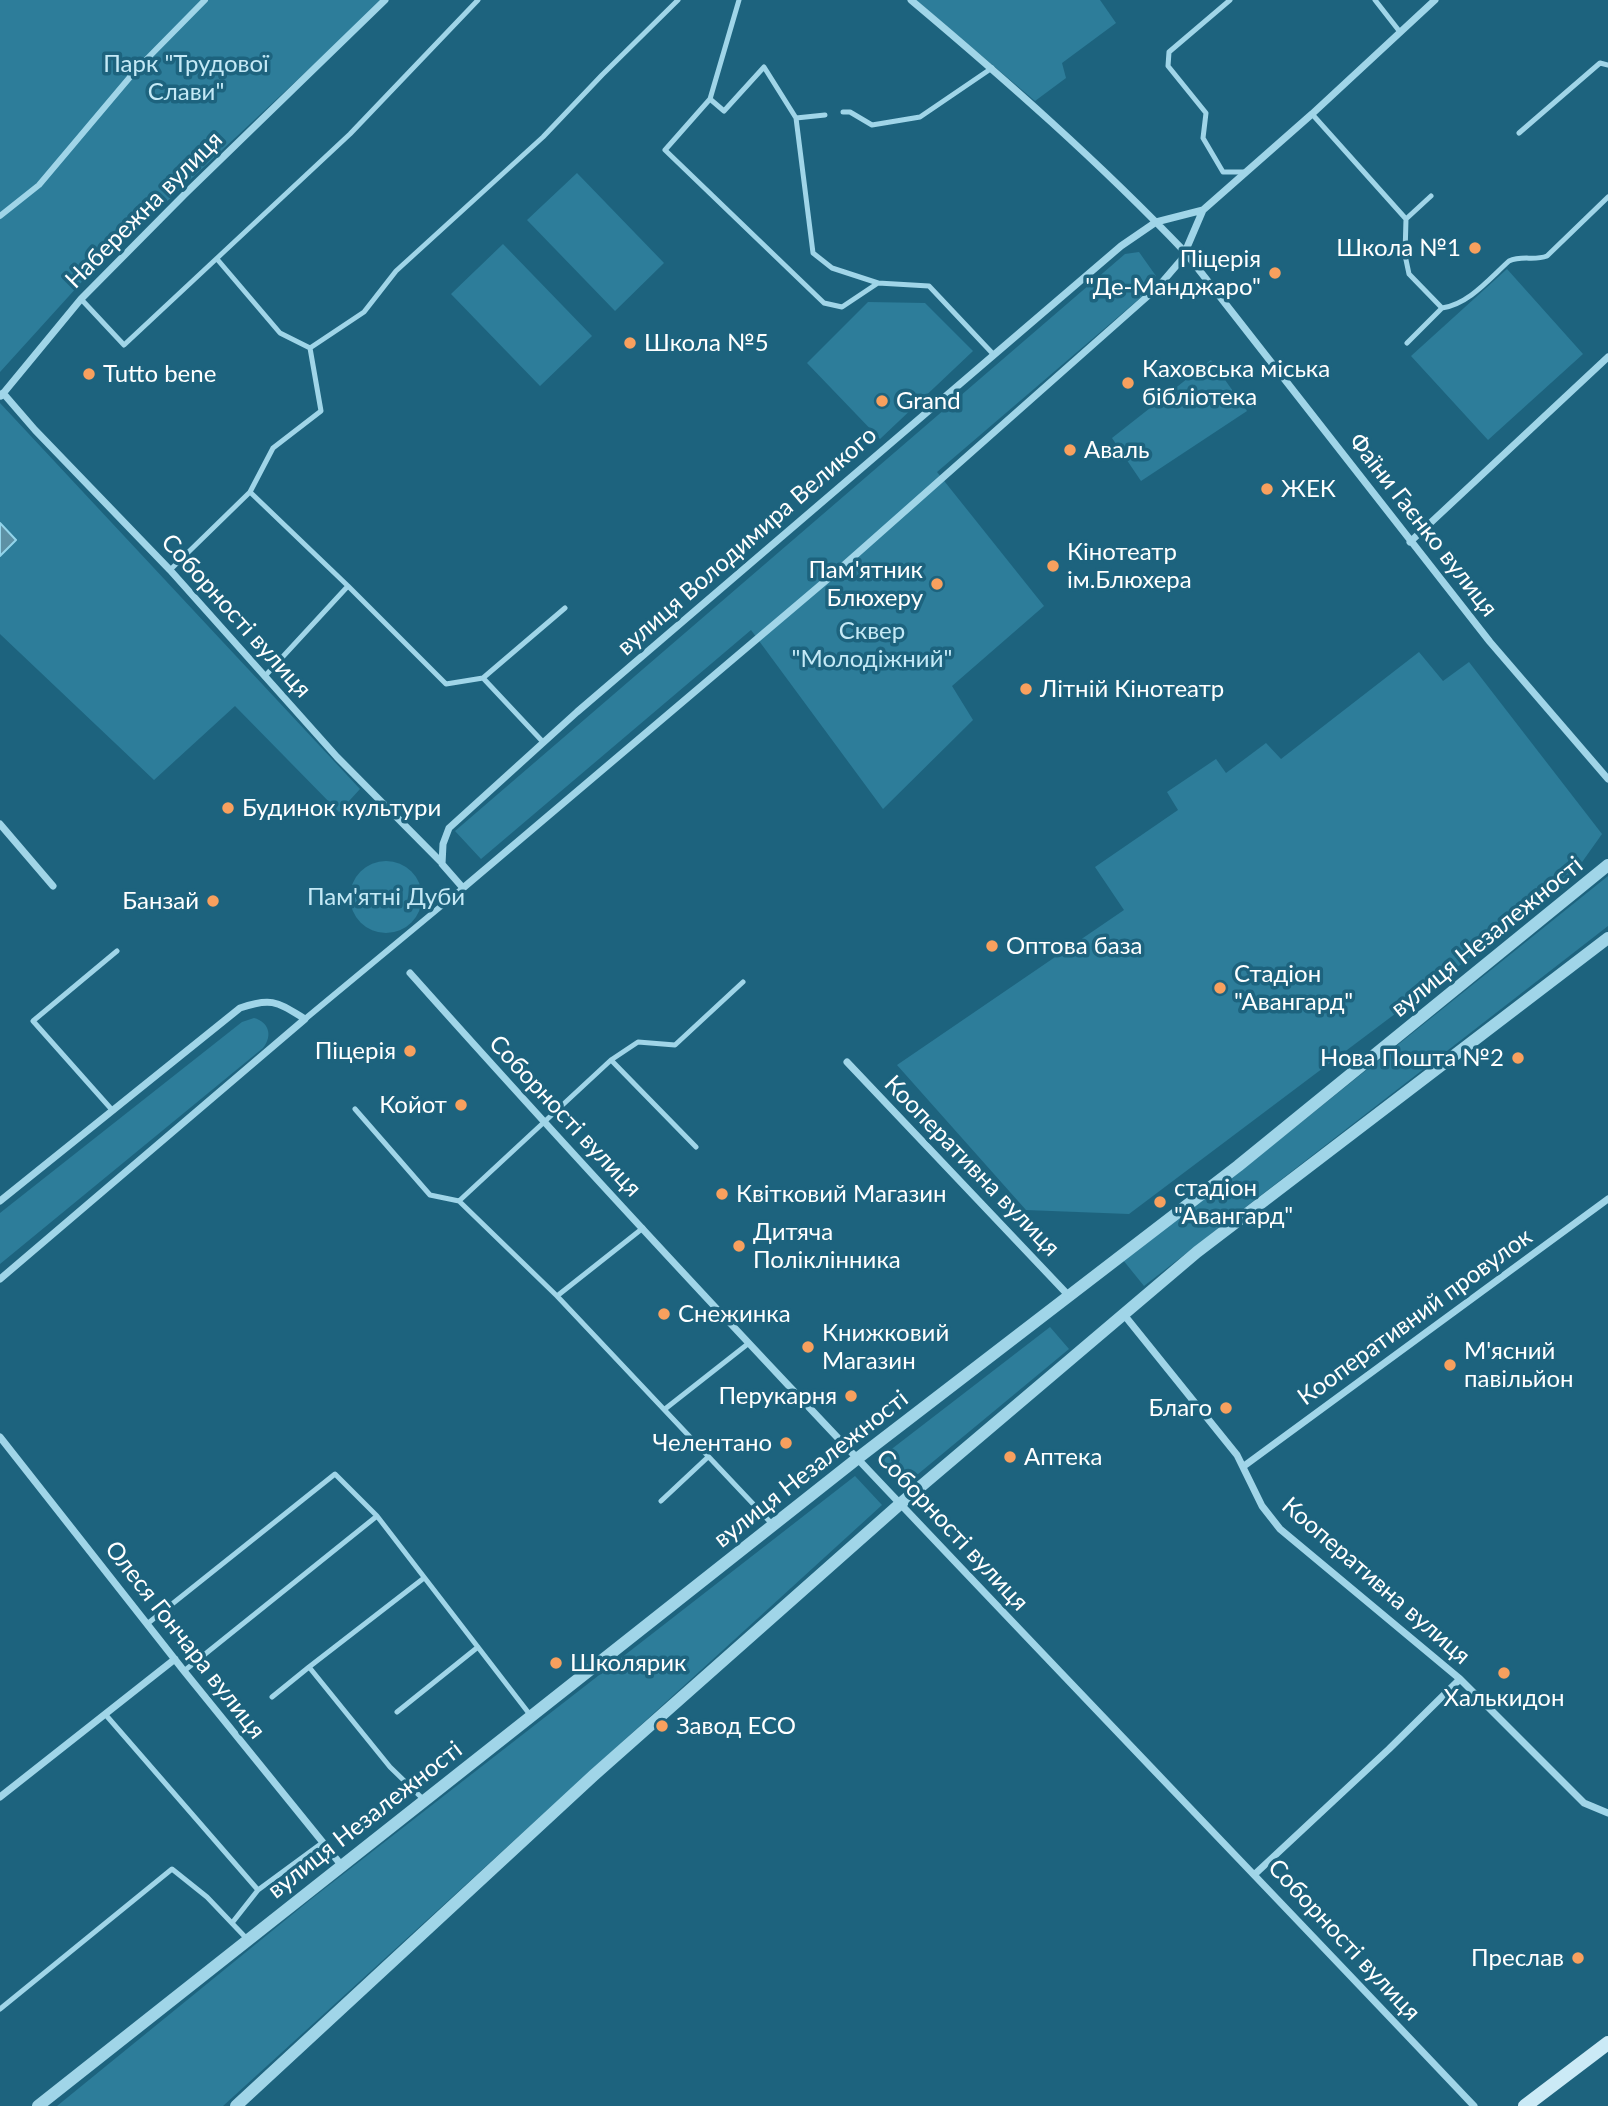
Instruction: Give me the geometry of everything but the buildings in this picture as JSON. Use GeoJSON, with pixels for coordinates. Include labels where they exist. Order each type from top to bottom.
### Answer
{"type":"FeatureCollection","features":[{"type":"Feature","properties":{"kind":"main road"},"geometry":{"type":"LineString","coordinates":[[1525,2106],[1608,2043]]}},
{"type":"Feature","properties":{"kind":"street"},"geometry":{"type":"LineString","coordinates":[[0,216],[39,185],[136,70],[205,0]]}},
{"type":"Feature","properties":{"kind":"street","name":"Набережна вулиця"},"geometry":{"type":"LineString","coordinates":[[2,394],[81,299],[184,194],[385,0]]}},
{"type":"Feature","properties":{"kind":"street","name":"Фаїни Гаєнко вулиця"},"geometry":{"type":"LineString","coordinates":[[911,0],[992,68],[1185,252],[1490,642],[1608,779]]}},
{"type":"Feature","properties":{"kind":"street","name":"вулиця Володимира Великого"},"geometry":{"type":"LineString","coordinates":[[0,1279],[853,557],[1158,287],[1185,252],[1203,210],[1312,114],[1434,0]]}},
{"type":"Feature","properties":{"kind":"street","name":"вулиця Володимира Великого"},"geometry":{"type":"LineString","coordinates":[[442,864],[443,844],[449,828],[543,743],[994,355],[1121,247],[1156,222],[1203,210]]}},
{"type":"Feature","properties":{"kind":"street"},"geometry":{"type":"LineString","coordinates":[[1410,542],[1608,357]]}},
{"type":"Feature","properties":{"kind":"street","name":"Соборності вулиця"},"geometry":{"type":"LineString","coordinates":[[2,394],[170,570],[337,757],[442,864]]}},
{"type":"Feature","properties":{"kind":"street"},"geometry":{"type":"LineString","coordinates":[[0,824],[53,886]]}},
{"type":"Feature","properties":{"kind":"street"},"geometry":{"type":"LineString","coordinates":[[442,864],[463,888]]}},
{"type":"Feature","properties":{"kind":"street","name":"вулиця Незалежності"},"geometry":{"type":"LineString","coordinates":[[38,2106],[858,1458],[1238,1166],[1608,865]]}},
{"type":"Feature","properties":{"kind":"street"},"geometry":{"type":"LineString","coordinates":[[236,2106],[594,1775],[900,1504],[1125,1316],[1197,1252],[1608,938]]}},
{"type":"Feature","properties":{"kind":"street","name":"Соборності вулиця"},"geometry":{"type":"LineString","coordinates":[[410,974],[542,1121],[900,1504],[1474,2106]]}},
{"type":"Feature","properties":{"kind":"street"},"geometry":{"type":"LineString","coordinates":[[0,1201],[240,1008],[261,1001],[281,1004],[305,1019]]}},
{"type":"Feature","properties":{"kind":"street","name":"Кооперативна вулиця"},"geometry":{"type":"LineString","coordinates":[[847,1062],[1069,1296]]}},
{"type":"Feature","properties":{"kind":"street","name":"Кооперативний провулок"},"geometry":{"type":"LineString","coordinates":[[1244,1466],[1608,1199]]}},
{"type":"Feature","properties":{"kind":"street","name":"Кооперативна вулиця"},"geometry":{"type":"LineString","coordinates":[[1125,1316],[1244,1466],[1262,1506],[1280,1529],[1460,1679],[1584,1803],[1608,1813]]}},
{"type":"Feature","properties":{"kind":"street","name":"Олеся Гончара вулиця"},"geometry":{"type":"LineString","coordinates":[[0,1437],[342,1866]]}},
{"type":"Feature","properties":{"kind":"street"},"geometry":{"type":"LineString","coordinates":[[0,1797],[175,1659]]}},
{"type":"Feature","properties":{"kind":"street"},"geometry":{"type":"LineString","coordinates":[[1255,1874],[1460,1679]]}},
{"type":"Feature","properties":{"kind":"lane"},"geometry":{"type":"LineString","coordinates":[[81,299],[124,345],[351,134],[476,3],[467,0]]}},
{"type":"Feature","properties":{"kind":"lane"},"geometry":{"type":"LineString","coordinates":[[310,348],[364,312],[396,271],[543,137],[678,0]]}},
{"type":"Feature","properties":{"kind":"lane"},"geometry":{"type":"LineString","coordinates":[[739,0],[710,99],[665,150],[824,303],[842,307],[878,283]]}},
{"type":"Feature","properties":{"kind":"lane"},"geometry":{"type":"LineString","coordinates":[[1230,0],[1170,52],[1168,66],[1206,113],[1203,138],[1223,172],[1245,172]]}},
{"type":"Feature","properties":{"kind":"lane"},"geometry":{"type":"LineString","coordinates":[[1375,0],[1400,32]]}},
{"type":"Feature","properties":{"kind":"lane"},"geometry":{"type":"LineString","coordinates":[[1519,133],[1601,64],[1608,65]]}},
{"type":"Feature","properties":{"kind":"lane"},"geometry":{"type":"LineString","coordinates":[[710,99],[724,111],[764,67],[796,118],[813,253],[832,268],[878,283],[929,286],[994,355]]}},
{"type":"Feature","properties":{"kind":"lane"},"geometry":{"type":"LineString","coordinates":[[843,112],[850,112],[872,125],[920,117],[992,68]]}},
{"type":"Feature","properties":{"kind":"lane"},"geometry":{"type":"LineString","coordinates":[[1312,114],[1406,219],[1405,255],[1409,274],[1442,308]]}},
{"type":"Feature","properties":{"kind":"lane"},"geometry":{"type":"LineString","coordinates":[[796,118],[825,115]]}},
{"type":"Feature","properties":{"kind":"lane"},"geometry":{"type":"LineString","coordinates":[[1406,219],[1431,195]]}},
{"type":"Feature","properties":{"kind":"lane"},"geometry":{"type":"LineString","coordinates":[[1407,343],[1442,308],[1465,300],[1509,261],[1517,257],[1537,260],[1547,256],[1608,197]]}},
{"type":"Feature","properties":{"kind":"lane"},"geometry":{"type":"LineString","coordinates":[[217,259],[280,333],[310,348]]}},
{"type":"Feature","properties":{"kind":"lane"},"geometry":{"type":"LineString","coordinates":[[170,570],[250,492],[273,448],[321,411],[310,348]]}},
{"type":"Feature","properties":{"kind":"lane"},"geometry":{"type":"LineString","coordinates":[[250,492],[446,684],[483,678],[565,608]]}},
{"type":"Feature","properties":{"kind":"lane"},"geometry":{"type":"LineString","coordinates":[[265,677],[348,586]]}},
{"type":"Feature","properties":{"kind":"lane"},"geometry":{"type":"LineString","coordinates":[[483,678],[543,743]]}},
{"type":"Feature","properties":{"kind":"lane"},"geometry":{"type":"LineString","coordinates":[[113,1111],[33,1021],[117,951]]}},
{"type":"Feature","properties":{"kind":"lane"},"geometry":{"type":"LineString","coordinates":[[459,1200],[611,1060],[638,1042],[676,1045],[743,982]]}},
{"type":"Feature","properties":{"kind":"lane"},"geometry":{"type":"LineString","coordinates":[[611,1060],[696,1147]]}},
{"type":"Feature","properties":{"kind":"lane"},"geometry":{"type":"LineString","coordinates":[[355,1109],[429,1195],[459,1200],[558,1296],[773,1525]]}},
{"type":"Feature","properties":{"kind":"lane"},"geometry":{"type":"LineString","coordinates":[[558,1296],[643,1228]]}},
{"type":"Feature","properties":{"kind":"lane"},"geometry":{"type":"LineString","coordinates":[[665,1409],[749,1343]]}},
{"type":"Feature","properties":{"kind":"lane"},"geometry":{"type":"LineString","coordinates":[[661,1500],[708,1457]]}},
{"type":"Feature","properties":{"kind":"lane"},"geometry":{"type":"LineString","coordinates":[[148,1624],[335,1474],[377,1516],[531,1716]]}},
{"type":"Feature","properties":{"kind":"lane"},"geometry":{"type":"LineString","coordinates":[[184,1671],[377,1516]]}},
{"type":"Feature","properties":{"kind":"lane"},"geometry":{"type":"LineString","coordinates":[[272,1697],[424,1578]]}},
{"type":"Feature","properties":{"kind":"lane"},"geometry":{"type":"LineString","coordinates":[[397,1712],[478,1647]]}},
{"type":"Feature","properties":{"kind":"lane"},"geometry":{"type":"LineString","coordinates":[[309,1667],[390,1767],[424,1800]]}},
{"type":"Feature","properties":{"kind":"lane"},"geometry":{"type":"LineString","coordinates":[[105,1714],[258,1890]]}},
{"type":"Feature","properties":{"kind":"lane"},"geometry":{"type":"LineString","coordinates":[[232,1923],[258,1890],[322,1843]]}},
{"type":"Feature","properties":{"kind":"lane"},"geometry":{"type":"LineString","coordinates":[[0,2009],[172,1869],[208,1897],[248,1940]]}},
{"type":"Feature","properties":{"kind":"green space","name":"Парк \"Трудової Слави\""},"geometry":{"type":"Polygon","coordinates":[[[0,0],[383,0],[88,275],[0,372],[0,0]]]}},
{"type":"Feature","properties":{"kind":"green space"},"geometry":{"type":"Polygon","coordinates":[[[916,0],[1100,0],[1116,23],[1062,63],[1066,78],[1035,101],[916,0]]]}},
{"type":"Feature","properties":{"kind":"green space"},"geometry":{"type":"Polygon","coordinates":[[[577,173],[664,263],[615,311],[527,220],[577,173]]]}},
{"type":"Feature","properties":{"kind":"green space"},"geometry":{"type":"Polygon","coordinates":[[[503,244],[592,336],[540,386],[451,294],[503,244]]]}},
{"type":"Feature","properties":{"kind":"green space","name":"Сквер \"Молодіжний\""},"geometry":{"type":"Polygon","coordinates":[[[1139,252],[1156,276],[1153,287],[937,472],[1044,606],[952,686],[973,720],[883,809],[751,630],[481,859],[455,831],[1125,254],[1139,252]]]}},
{"type":"Feature","properties":{"kind":"green space"},"geometry":{"type":"Polygon","coordinates":[[[1507,269],[1583,354],[1488,440],[1411,356],[1507,269]]]}},
{"type":"Feature","properties":{"kind":"green space","name":"Grand"},"geometry":{"type":"Polygon","coordinates":[[[868,302],[925,303],[973,351],[880,439],[807,363],[868,302]]]}},
{"type":"Feature","properties":{"kind":"green space"},"geometry":{"type":"Polygon","coordinates":[[[1211,360],[1247,411],[1141,481],[1112,438],[1211,360]]]}},
{"type":"Feature","properties":{"kind":"green space"},"geometry":{"type":"Polygon","coordinates":[[[0,403],[360,789],[339,812],[235,706],[154,780],[0,634],[0,403]]]}},
{"type":"Feature","properties":{"kind":"green space","name":"Стадіон \"Авангард\""},"geometry":{"type":"Polygon","coordinates":[[[1419,652],[1443,681],[1469,662],[1602,834],[1565,886],[1129,1214],[1026,1210],[897,1065],[1124,910],[1095,867],[1178,810],[1167,792],[1216,759],[1226,773],[1266,743],[1281,759],[1419,652]]]}},
{"type":"Feature","properties":{"kind":"green space","name":"Пам'ятні Дуби"},"geometry":{"type":"Polygon","coordinates":[[[393,861],[412,871],[420,883],[420,911],[412,923],[400,931],[379,933],[360,923],[352,911],[350,890],[360,871],[372,863],[393,861]]]}},
{"type":"Feature","properties":{"kind":"green space"},"geometry":{"type":"Polygon","coordinates":[[[1608,876],[1608,926],[1144,1286],[1123,1260],[1288,1133],[1608,876]]]}},
{"type":"Feature","properties":{"kind":"green space"},"geometry":{"type":"Polygon","coordinates":[[[254,1018],[268,1030],[268,1039],[263,1048],[0,1264],[0,1213],[242,1022],[254,1018]]]}},
{"type":"Feature","properties":{"kind":"green space"},"geometry":{"type":"Polygon","coordinates":[[[1050,1327],[1069,1349],[906,1484],[880,1458],[1050,1327]]]}},
{"type":"Feature","properties":{"kind":"green space"},"geometry":{"type":"Polygon","coordinates":[[[855,1476],[882,1505],[223,2106],[57,2106],[310,1900],[855,1476]]]}},
{"type":"Feature","properties":{"kind":"shaded area"},"geometry":{"type":"Polygon","coordinates":[[[0,523],[16,540],[0,556],[0,523]]]}},
{"type":"Feature","properties":{"kind":"place","name":"Школа №1"},"geometry":{"type":"Point","coordinates":[1475,248]}},
{"type":"Feature","properties":{"kind":"place","name":"Піцерія \"Де-Манджаро\""},"geometry":{"type":"Point","coordinates":[1275,273]}},
{"type":"Feature","properties":{"kind":"place","name":"Школа №5"},"geometry":{"type":"Point","coordinates":[630,343]}},
{"type":"Feature","properties":{"kind":"place","name":"Tutto bene"},"geometry":{"type":"Point","coordinates":[89,374]}},
{"type":"Feature","properties":{"kind":"place","name":"Каховська міська бібліотека"},"geometry":{"type":"Point","coordinates":[1128,383]}},
{"type":"Feature","properties":{"kind":"place","name":"Grand"},"geometry":{"type":"Point","coordinates":[882,401]}},
{"type":"Feature","properties":{"kind":"place","name":"Аваль"},"geometry":{"type":"Point","coordinates":[1070,450]}},
{"type":"Feature","properties":{"kind":"place","name":"ЖЕК"},"geometry":{"type":"Point","coordinates":[1267,489]}},
{"type":"Feature","properties":{"kind":"place","name":"Кінотеатр ім.Блюхера"},"geometry":{"type":"Point","coordinates":[1053,566]}},
{"type":"Feature","properties":{"kind":"place","name":"Пам'ятник Блюхеру"},"geometry":{"type":"Point","coordinates":[937,584]}},
{"type":"Feature","properties":{"kind":"place","name":"Літній Кінотеатр"},"geometry":{"type":"Point","coordinates":[1026,689]}},
{"type":"Feature","properties":{"kind":"place","name":"Будинок культури"},"geometry":{"type":"Point","coordinates":[228,808]}},
{"type":"Feature","properties":{"kind":"place","name":"Банзай"},"geometry":{"type":"Point","coordinates":[213,901]}},
{"type":"Feature","properties":{"kind":"place","name":"Оптова база"},"geometry":{"type":"Point","coordinates":[992,946]}},
{"type":"Feature","properties":{"kind":"place","name":"Стадіон \"Авангард\""},"geometry":{"type":"Point","coordinates":[1220,988]}},
{"type":"Feature","properties":{"kind":"place","name":"Піцерія"},"geometry":{"type":"Point","coordinates":[410,1051]}},
{"type":"Feature","properties":{"kind":"place","name":"Нова Пошта №2"},"geometry":{"type":"Point","coordinates":[1518,1058]}},
{"type":"Feature","properties":{"kind":"place","name":"Койот"},"geometry":{"type":"Point","coordinates":[461,1105]}},
{"type":"Feature","properties":{"kind":"place","name":"Квітковий Магазин"},"geometry":{"type":"Point","coordinates":[722,1194]}},
{"type":"Feature","properties":{"kind":"place","name":"стадіон \"Авангард\""},"geometry":{"type":"Point","coordinates":[1160,1202]}},
{"type":"Feature","properties":{"kind":"place","name":"Дитяча Поліклінника"},"geometry":{"type":"Point","coordinates":[739,1246]}},
{"type":"Feature","properties":{"kind":"place","name":"Снежинка"},"geometry":{"type":"Point","coordinates":[664,1314]}},
{"type":"Feature","properties":{"kind":"place","name":"Книжковий Магазин"},"geometry":{"type":"Point","coordinates":[808,1347]}},
{"type":"Feature","properties":{"kind":"place","name":"М'ясний павільйон"},"geometry":{"type":"Point","coordinates":[1450,1365]}},
{"type":"Feature","properties":{"kind":"place","name":"Перукарня"},"geometry":{"type":"Point","coordinates":[851,1396]}},
{"type":"Feature","properties":{"kind":"place","name":"Благо"},"geometry":{"type":"Point","coordinates":[1226,1408]}},
{"type":"Feature","properties":{"kind":"place","name":"Челентано"},"geometry":{"type":"Point","coordinates":[786,1443]}},
{"type":"Feature","properties":{"kind":"place","name":"Аптека"},"geometry":{"type":"Point","coordinates":[1010,1457]}},
{"type":"Feature","properties":{"kind":"place","name":"Школярик"},"geometry":{"type":"Point","coordinates":[556,1663]}},
{"type":"Feature","properties":{"kind":"place","name":"Халькидон"},"geometry":{"type":"Point","coordinates":[1504,1673]}},
{"type":"Feature","properties":{"kind":"place","name":"Завод ЕСО"},"geometry":{"type":"Point","coordinates":[662,1726]}},
{"type":"Feature","properties":{"kind":"place","name":"Преслав"},"geometry":{"type":"Point","coordinates":[1578,1958]}}]}
